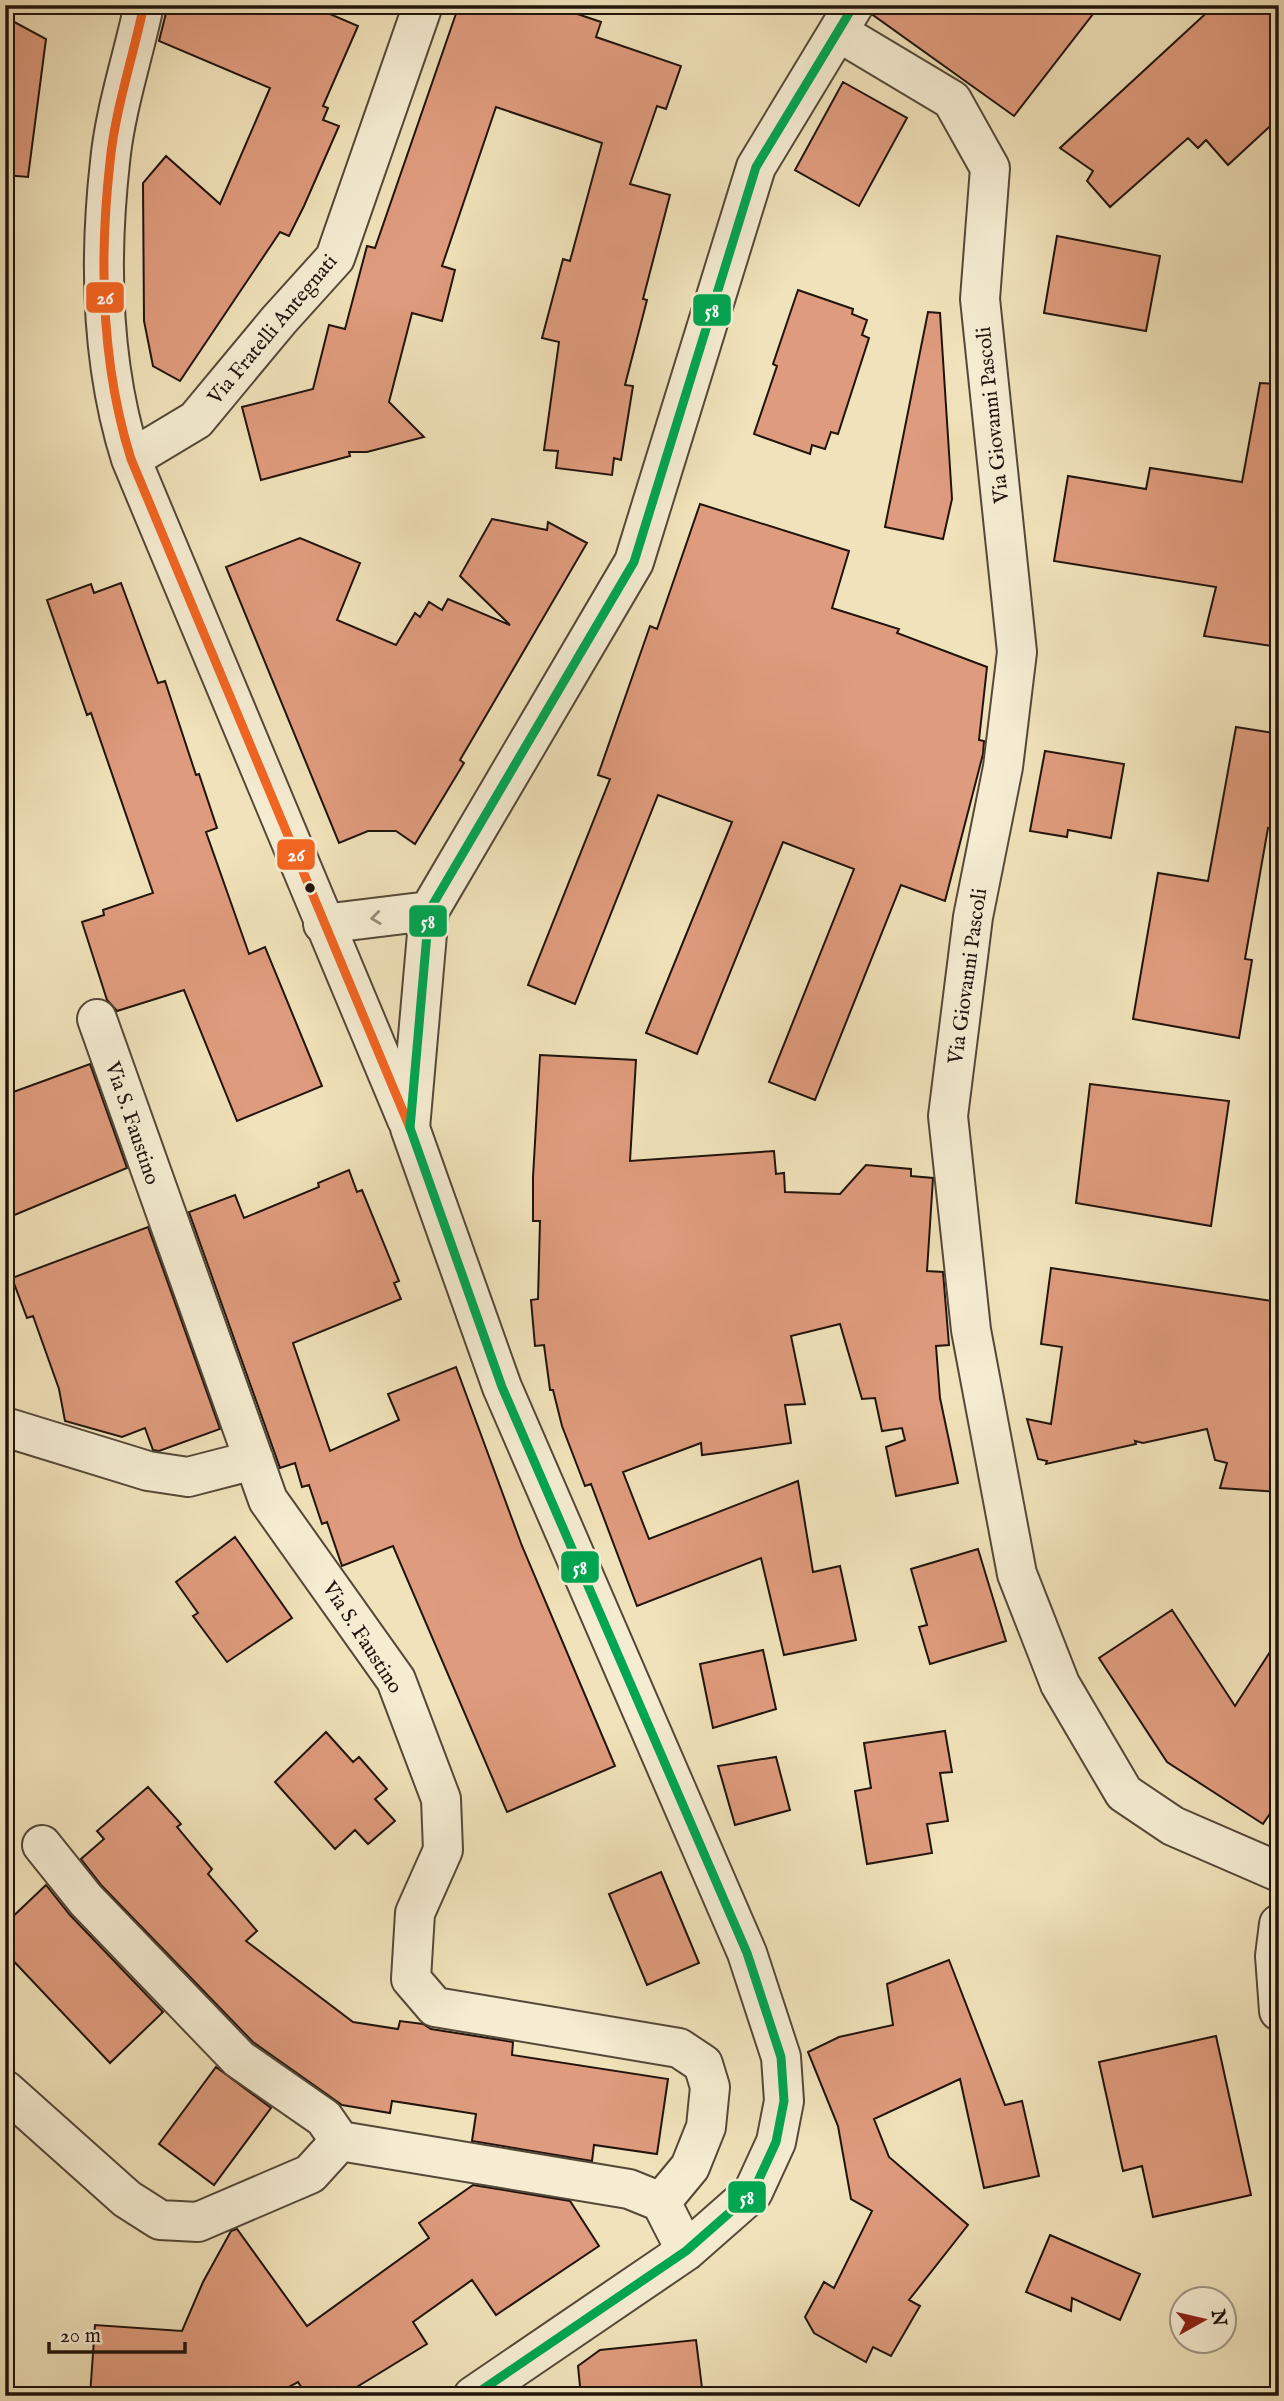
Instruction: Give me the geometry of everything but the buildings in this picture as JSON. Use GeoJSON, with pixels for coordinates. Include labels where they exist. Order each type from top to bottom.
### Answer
{"type":"FeatureCollection","features":[{"type":"Feature","properties":{"kind":"street"},"geometry":{"type":"LineString","coordinates":[[144,5],[110,160],[102,290],[117,414],[131,459],[410,1128],[502,1387],[747,1953],[781,2057],[784,2101],[776,2143],[752,2192],[686,2251],[473,2396]]}},
{"type":"Feature","properties":{"kind":"street","name":"Via Fratelli Antegnati"},"geometry":{"type":"LineString","coordinates":[[131,459],[196,421],[279,320],[335,258],[423,5]]}},
{"type":"Feature","properties":{"kind":"street"},"geometry":{"type":"LineString","coordinates":[[410,1128],[429,911],[634,562],[756,167],[847,19]]}},
{"type":"Feature","properties":{"kind":"street","name":"Via Giovanni Pascoli"},"geometry":{"type":"LineString","coordinates":[[847,19],[952,100],[990,168],[980,299],[1017,652],[1003,767],[973,917],[948,1116],[971,1330],[1017,1574],[1060,1684],[1124,1793],[1172,1826],[1279,1872]]}},
{"type":"Feature","properties":{"kind":"street"},"geometry":{"type":"LineString","coordinates":[[323,924],[429,911]]}},
{"type":"Feature","properties":{"kind":"street","name":"Via S. Faustino"},"geometry":{"type":"LineString","coordinates":[[96,1019],[268,1500],[396,1680],[441,1799],[443,1850],[415,1913],[411,1979],[435,2007],[679,2048],[703,2064],[710,2087],[706,2127],[690,2167],[661,2202]]}},
{"type":"Feature","properties":{"kind":"street"},"geometry":{"type":"LineString","coordinates":[[5,1427],[148,1471],[188,1477],[254,1460]]}},
{"type":"Feature","properties":{"kind":"street"},"geometry":{"type":"LineString","coordinates":[[42,1844],[86,1900],[239,2059],[324,2118],[340,2141],[629,2189],[661,2202],[686,2251]]}},
{"type":"Feature","properties":{"kind":"street"},"geometry":{"type":"LineString","coordinates":[[1279,1924],[1275,1956],[1279,2011]]}},
{"type":"Feature","properties":{"kind":"street"},"geometry":{"type":"LineString","coordinates":[[5,2090],[127,2199],[160,2220],[198,2222],[310,2174],[340,2141]]}},
{"type":"Feature","properties":{"kind":"transit line","name":"26"},"geometry":{"type":"LineString","coordinates":[[144,5],[112,142],[104,237],[108,349],[121,423],[131,459],[410,1128]]}},
{"type":"Feature","properties":{"kind":"transit line","name":"58"},"geometry":{"type":"LineString","coordinates":[[473,2396],[686,2251],[753,2192],[776,2142],[784,2101],[781,2057],[747,1953],[502,1387],[410,1128],[429,911],[634,562],[756,167],[854,5]]}}]}
